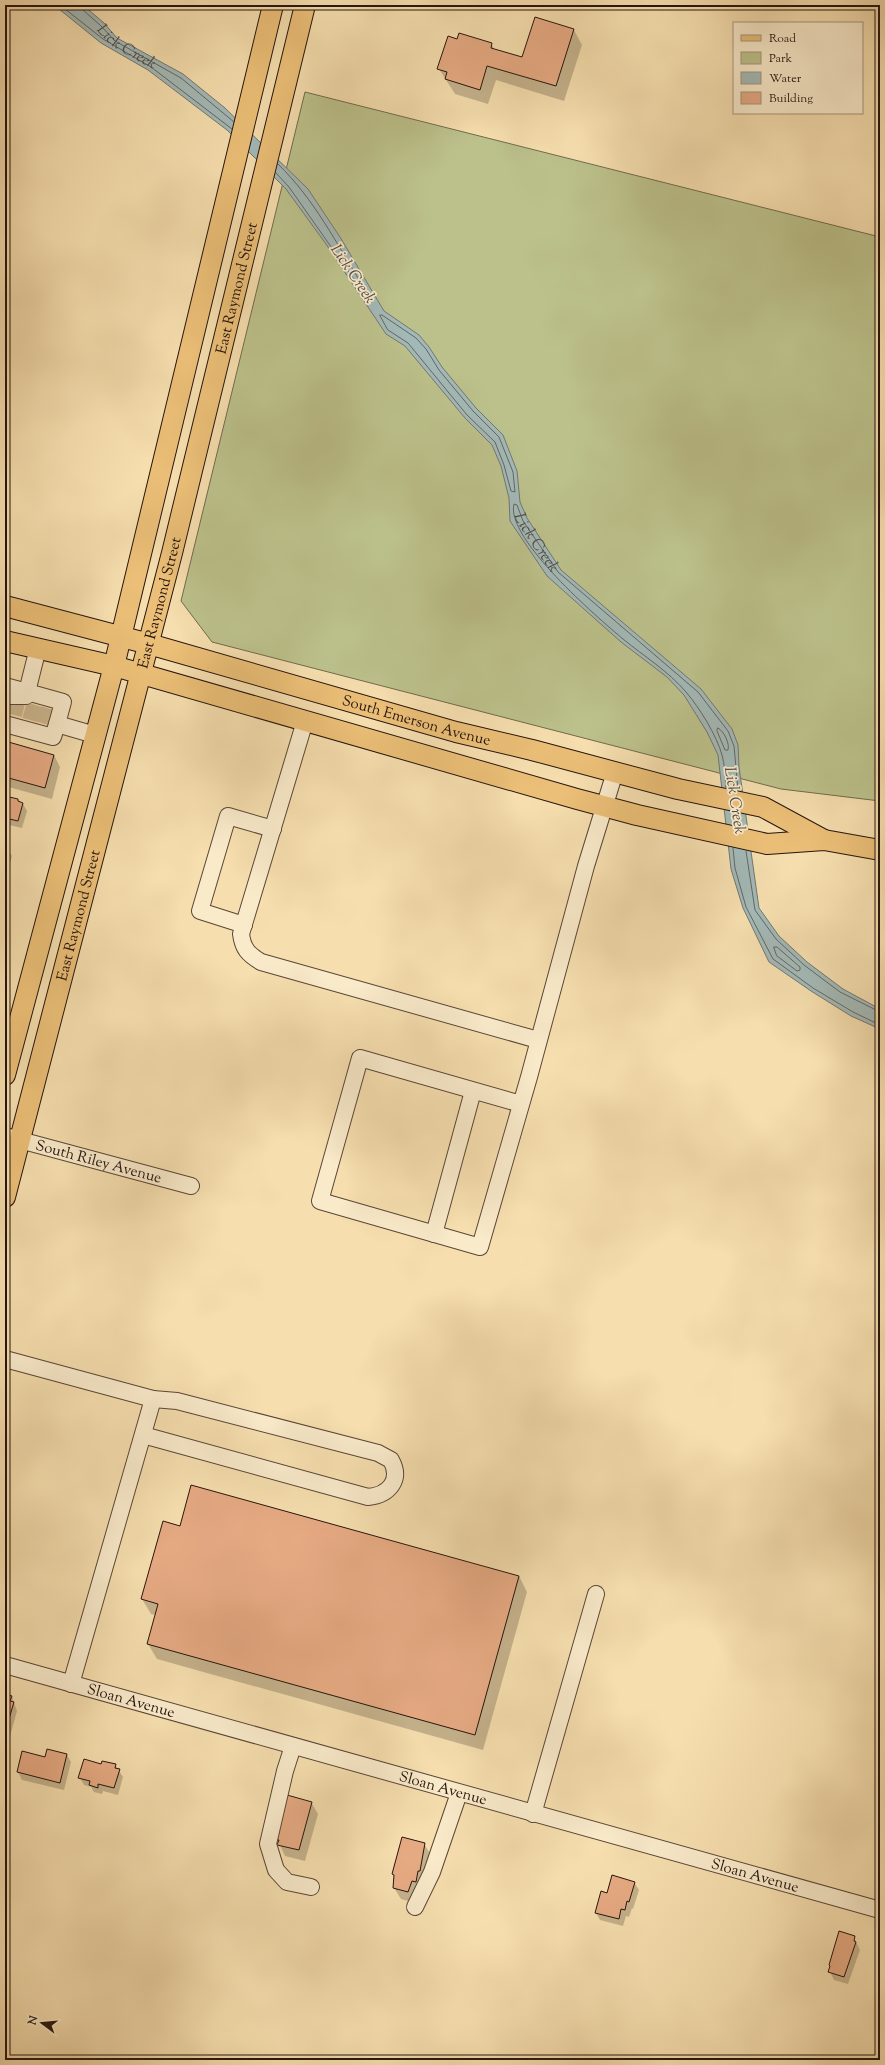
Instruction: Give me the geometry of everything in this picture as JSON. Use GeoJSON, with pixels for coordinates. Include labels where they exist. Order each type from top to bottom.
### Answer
{"type":"FeatureCollection","features":[{"type":"Feature","properties":{"kind":"main road","name":"East Raymond Street"},"geometry":{"type":"LineString","coordinates":[[5,1074],[114,666],[273,5]]}},
{"type":"Feature","properties":{"kind":"main road","name":"East Raymond Street"},"geometry":{"type":"LineString","coordinates":[[5,1197],[12,1138],[149,644],[261,192],[305,5]]}},
{"type":"Feature","properties":{"kind":"main road","name":"South Emerson Avenue"},"geometry":{"type":"LineString","coordinates":[[5,606],[149,644],[456,732],[700,794],[763,807],[824,840]]}},
{"type":"Feature","properties":{"kind":"main road","name":"South Emerson Avenue"},"geometry":{"type":"LineString","coordinates":[[5,641],[140,673],[605,807],[767,844],[824,840],[880,850]]}},
{"type":"Feature","properties":{"kind":"street"},"geometry":{"type":"LineString","coordinates":[[24,721],[63,702],[24,697],[38,648]]}},
{"type":"Feature","properties":{"kind":"street"},"geometry":{"type":"LineString","coordinates":[[24,721],[95,735]]}},
{"type":"Feature","properties":{"kind":"street"},"geometry":{"type":"LineString","coordinates":[[305,721],[241,934],[242,945],[248,955],[261,962],[538,1040]]}},
{"type":"Feature","properties":{"kind":"street"},"geometry":{"type":"LineString","coordinates":[[521,1104],[360,1058],[320,1201],[480,1247],[521,1104],[586,866],[615,772]]}},
{"type":"Feature","properties":{"kind":"street"},"geometry":{"type":"LineString","coordinates":[[244,925],[200,911],[228,816],[273,829]]}},
{"type":"Feature","properties":{"kind":"street"},"geometry":{"type":"LineString","coordinates":[[434,1234],[473,1091]]}},
{"type":"Feature","properties":{"kind":"street","name":"South Riley Avenue"},"geometry":{"type":"LineString","coordinates":[[12,1138],[191,1186]]}},
{"type":"Feature","properties":{"kind":"street"},"geometry":{"type":"LineString","coordinates":[[5,1359],[153,1400],[176,1401],[378,1453],[392,1460],[396,1468],[394,1482],[383,1493],[377,1496],[368,1497],[143,1435]]}},
{"type":"Feature","properties":{"kind":"street"},"geometry":{"type":"LineString","coordinates":[[71,1684],[153,1400]]}},
{"type":"Feature","properties":{"kind":"street"},"geometry":{"type":"LineString","coordinates":[[533,1814],[596,1594]]}},
{"type":"Feature","properties":{"kind":"street","name":"Sloan Avenue"},"geometry":{"type":"LineString","coordinates":[[5,1665],[880,1910]]}},
{"type":"Feature","properties":{"kind":"street"},"geometry":{"type":"LineString","coordinates":[[293,1746],[285,1771],[268,1844],[276,1870],[288,1882],[311,1887]]}},
{"type":"Feature","properties":{"kind":"street"},"geometry":{"type":"LineString","coordinates":[[415,1907],[432,1872],[459,1793]]}},
{"type":"Feature","properties":{"kind":"green space"},"geometry":{"type":"Polygon","coordinates":[[[305,92],[880,237],[880,801],[781,789],[212,642],[181,601],[305,92]]]}},
{"type":"Feature","properties":{"kind":"water","name":"Lick Creek"},"geometry":{"type":"Polygon","coordinates":[[[54,5],[83,5],[104,23],[117,38],[183,74],[225,108],[308,189],[340,237],[384,311],[419,335],[442,367],[476,408],[503,435],[517,471],[520,502],[527,518],[561,570],[701,689],[732,729],[738,745],[739,767],[759,908],[779,936],[807,962],[843,989],[880,1009],[880,1029],[851,1016],[769,962],[743,908],[731,869],[718,755],[707,732],[684,695],[667,677],[621,642],[547,576],[510,521],[509,498],[501,466],[492,445],[465,418],[405,346],[386,334],[326,244],[286,189],[227,130],[148,70],[101,43],[54,5]]]}},
{"type":"Feature","properties":{"kind":"building"},"geometry":{"type":"Polygon","coordinates":[[[535,17],[574,29],[556,86],[487,66],[480,90],[445,79],[447,72],[437,69],[448,36],[457,39],[459,33],[492,43],[491,48],[522,57],[535,17]]]}},
{"type":"Feature","properties":{"kind":"building"},"geometry":{"type":"Polygon","coordinates":[[[5,741],[54,755],[45,788],[5,777],[5,741]]]}},
{"type":"Feature","properties":{"kind":"building"},"geometry":{"type":"Polygon","coordinates":[[[5,796],[18,799],[18,801],[23,803],[18,821],[5,818],[5,796]]]}},
{"type":"Feature","properties":{"kind":"building"},"geometry":{"type":"Polygon","coordinates":[[[5,847],[9,848],[5,861],[5,847]]]}},
{"type":"Feature","properties":{"kind":"building"},"geometry":{"type":"Polygon","coordinates":[[[191,1485],[519,1576],[475,1735],[147,1644],[158,1604],[141,1599],[163,1521],[180,1526],[191,1485]]]}},
{"type":"Feature","properties":{"kind":"building"},"geometry":{"type":"Polygon","coordinates":[[[5,1694],[12,1696],[10,1701],[14,1702],[6,1729],[5,1694]]]}},
{"type":"Feature","properties":{"kind":"building"},"geometry":{"type":"Polygon","coordinates":[[[47,1749],[67,1754],[60,1783],[17,1772],[22,1751],[45,1757],[47,1749]]]}},
{"type":"Feature","properties":{"kind":"building"},"geometry":{"type":"Polygon","coordinates":[[[84,1759],[101,1764],[102,1761],[116,1764],[115,1768],[120,1769],[114,1788],[98,1784],[98,1788],[89,1785],[90,1781],[78,1778],[84,1759]]]}},
{"type":"Feature","properties":{"kind":"building"},"geometry":{"type":"Polygon","coordinates":[[[287,1795],[312,1802],[299,1850],[277,1845],[279,1840],[276,1839],[287,1795]]]}},
{"type":"Feature","properties":{"kind":"building"},"geometry":{"type":"Polygon","coordinates":[[[402,1837],[425,1843],[420,1871],[418,1871],[416,1882],[412,1881],[408,1892],[393,1888],[394,1875],[392,1874],[402,1837]]]}},
{"type":"Feature","properties":{"kind":"building"},"geometry":{"type":"Polygon","coordinates":[[[612,1875],[635,1882],[629,1902],[627,1901],[625,1910],[621,1909],[619,1919],[595,1913],[601,1891],[607,1893],[612,1875]]]}},
{"type":"Feature","properties":{"kind":"building"},"geometry":{"type":"Polygon","coordinates":[[[839,1931],[855,1936],[854,1941],[856,1942],[844,1977],[828,1972],[839,1931]]]}},
{"type":"Feature","properties":{"kind":"tunnel"},"geometry":{"type":"LineString","coordinates":[[14,715],[18,699]]}},
{"type":"Feature","properties":{"kind":"tunnel"},"geometry":{"type":"LineString","coordinates":[[30,720],[35,703]]}},
{"type":"Feature","properties":{"kind":"tunnel"},"geometry":{"type":"LineString","coordinates":[[45,724],[50,707]]}}]}
